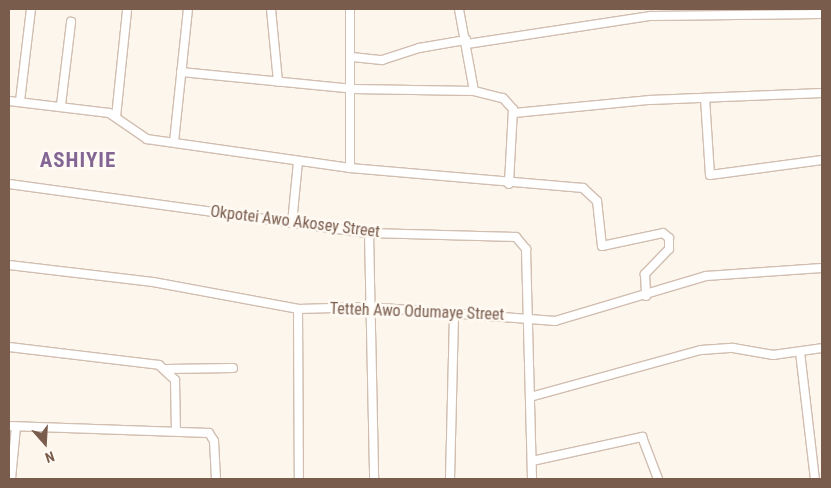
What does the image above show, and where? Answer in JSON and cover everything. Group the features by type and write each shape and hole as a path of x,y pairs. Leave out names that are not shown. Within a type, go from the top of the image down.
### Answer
{"street":[{"path":"20,101 31,9"},
{"path":"174,142 188,9"},
{"path":"272,9 278,82"},
{"path":"350,9 353,89 350,168"},
{"path":"459,9 474,91"},
{"path":"352,57 382,60 419,48 651,16 822,14 822,9"},
{"path":"116,117 127,11"},
{"path":"61,105 71,22"},
{"path":"181,72 353,89 474,91 503,98 514,113 509,184"},
{"path":"514,113 705,98 822,93"},
{"path":"705,98 710,175 822,160"},
{"path":"9,101 61,105 116,117 147,139 298,162 509,184 589,190 597,201 602,246 667,235 669,249 645,274 646,296"},
{"path":"292,223 298,162"},
{"name":"Okpotei Awo Akosey Street","path":"9,184 369,233 516,236 526,249 525,315 532,479"},
{"path":"369,233 374,479"},
{"name":"Tetteh Awo Odumaye Street","path":"9,265 153,282 298,309 370,307 525,315 555,320 646,296 706,276 822,268"},
{"path":"298,309 299,479"},
{"path":"450,479 454,312"},
{"path":"9,347 167,369 233,368"},
{"path":"530,397 702,350 733,348 773,355 822,348"},
{"path":"800,352 815,479"},
{"path":"167,369 177,387 176,430"},
{"path":"11,479 12,426 176,430 209,433 214,441 216,479"},
{"path":"532,462 642,436 658,479"}],"district":[{"name":"ASHIYIE","path":"78,160"}]}
